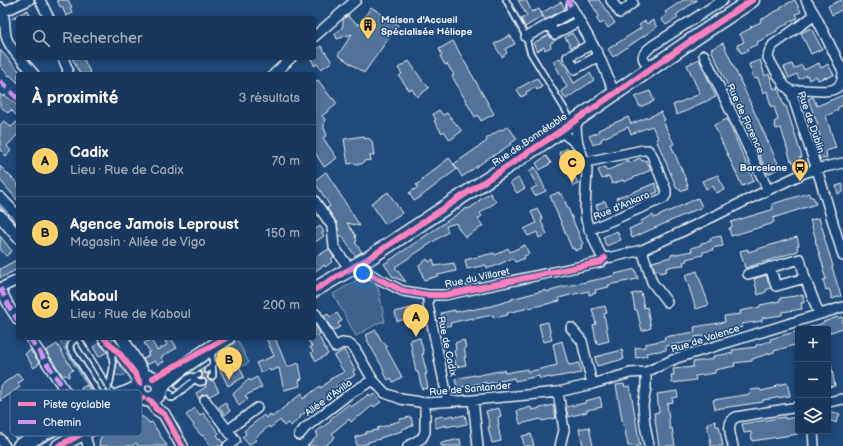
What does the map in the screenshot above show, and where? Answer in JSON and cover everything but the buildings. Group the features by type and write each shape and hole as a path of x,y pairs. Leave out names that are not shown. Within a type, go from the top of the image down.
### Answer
{"main road":[{"name":"Rue de Bonnétable","path":"316,289 353,268 560,131 752,0"},
{"path":"142,391 151,389 216,346"},
{"path":"142,394 183,372 189,363 216,346"},
{"path":"20,446 38,436"},
{"path":"59,446 77,436"}],"street":[{"path":"16,54 10,47 6,37 2,10 29,0"},
{"path":"40,0 48,16"},
{"path":"316,35 356,0"},
{"path":"611,0 620,13 633,4 631,0"},
{"path":"650,69 643,57 644,53 652,46 723,0"},
{"path":"791,92 802,90 830,91 841,83 843,77 842,71 815,15 806,0"},
{"path":"526,37 550,24 572,8 599,56 615,94"},
{"name":"Rue de Dublin","path":"815,15 773,45 769,52 768,58 784,85 791,92 820,179 843,256"},
{"path":"550,24 555,34 579,21"},
{"path":"592,44 568,57 575,69 599,56"},
{"name":"Rue de Florence","path":"704,55 768,190"},
{"path":"22,60 32,72"},
{"path":"64,60 68,72"},
{"path":"276,72 289,60"},
{"path":"574,121 579,146 586,162 587,169 586,220 598,249 601,255 605,258"},
{"path":"560,131 579,146"},
{"name":"Rue d'Ankara","path":"586,162 648,150 652,155 666,190 666,195 664,198 589,230"},
{"name":"Rue du Villaret","path":"353,268 403,291 428,295 445,294 601,262 605,258 612,258 642,250 804,173 843,163"},
{"path":"0,198 16,216"},
{"path":"316,203 332,226 334,247 353,268"},
{"path":"0,216 16,235"},
{"path":"642,250 652,282 667,302"},
{"path":"748,274 800,259 805,278 819,314"},
{"path":"770,268 776,286 805,278"},
{"path":"16,281 0,288 16,317"},
{"name":"Rue de Cadix","path":"428,295 428,305 448,401"},
{"name":"Rue de Valence","path":"646,372 677,358 843,307"},
{"name":"Rue de Santander","path":"316,314 335,347 342,343 349,344 355,349 373,380 385,393 401,399 426,403 558,392 630,373 646,372"},
{"path":"571,328 582,341 592,384"},
{"path":"31,340 65,390"},
{"path":"123,340 144,374 151,389 153,403 156,409 164,414 182,446"},
{"path":"107,342 120,354 134,372 151,389"},
{"path":"646,372 646,388 643,405 649,446"},
{"name":"Allée d'Avilla","path":"299,435 305,428 349,394 373,380"},
{"path":"558,392 564,430 560,446"},
{"path":"831,401 843,399"},
{"path":"205,400 235,440 228,446"},
{"path":"474,400 478,446"},
{"path":"408,446 422,438 426,432 426,403"},
{"path":"733,446 729,425 736,417 795,407"},
{"path":"228,430 257,408"},
{"path":"813,434 814,446"},
{"path":"85,436 88,446"},
{"path":"0,439 5,446"}],"lane":[{"path":"506,0 526,37 530,52 574,121"},
{"path":"75,340 70,348 104,390"},
{"path":"79,340 111,390"},
{"path":"107,342 113,366 110,383 107,385"},
{"path":"209,374 212,371 216,346"},
{"path":"178,386 189,377 193,377 201,378 201,382 198,382 193,377 183,372"},
{"path":"151,389 169,395 170,398 173,398 193,381 193,377"}],"shaded area":[{"path":"362,277 373,281 378,288 385,322 380,322 356,336 333,294"},
{"path":"67,340 65,349 91,389 90,390 60,342"},
{"path":"238,341 249,363 240,367 236,358 233,360 228,351 232,349 230,345"},
{"path":"113,351 129,371 122,376 114,375"}],"tram line":[{"path":"0,204 16,222"},
{"path":"110,390 116,369 116,356 112,340"},
{"path":"35,446 53,436"}],"marked path":[{"path":"567,0 571,6"},
{"path":"0,81 16,97"},
{"path":"0,288 16,317"},
{"path":"31,340 65,390"}],"cycle path":[{"path":"316,289 369,258 553,136 752,0"},
{"path":"355,266 403,291 428,295 445,295 601,262 605,258"},
{"path":"106,340 120,354 134,372 140,383"},
{"path":"153,378 222,340"},
{"path":"149,400 153,403 156,409 164,414 182,446"},
{"path":"59,446 77,436"}],"place":[{"name":"Maison d'Accueil Spécialisée Héliope","path":"368,40"},
{"name":"Barcelone","path":"800,182"},
{"name":"Kaboul","path":"572,183"},
{"name":"Cadix","path":"416,337"},
{"name":"Agence Jamois Leproust","path":"229,380"}]}
